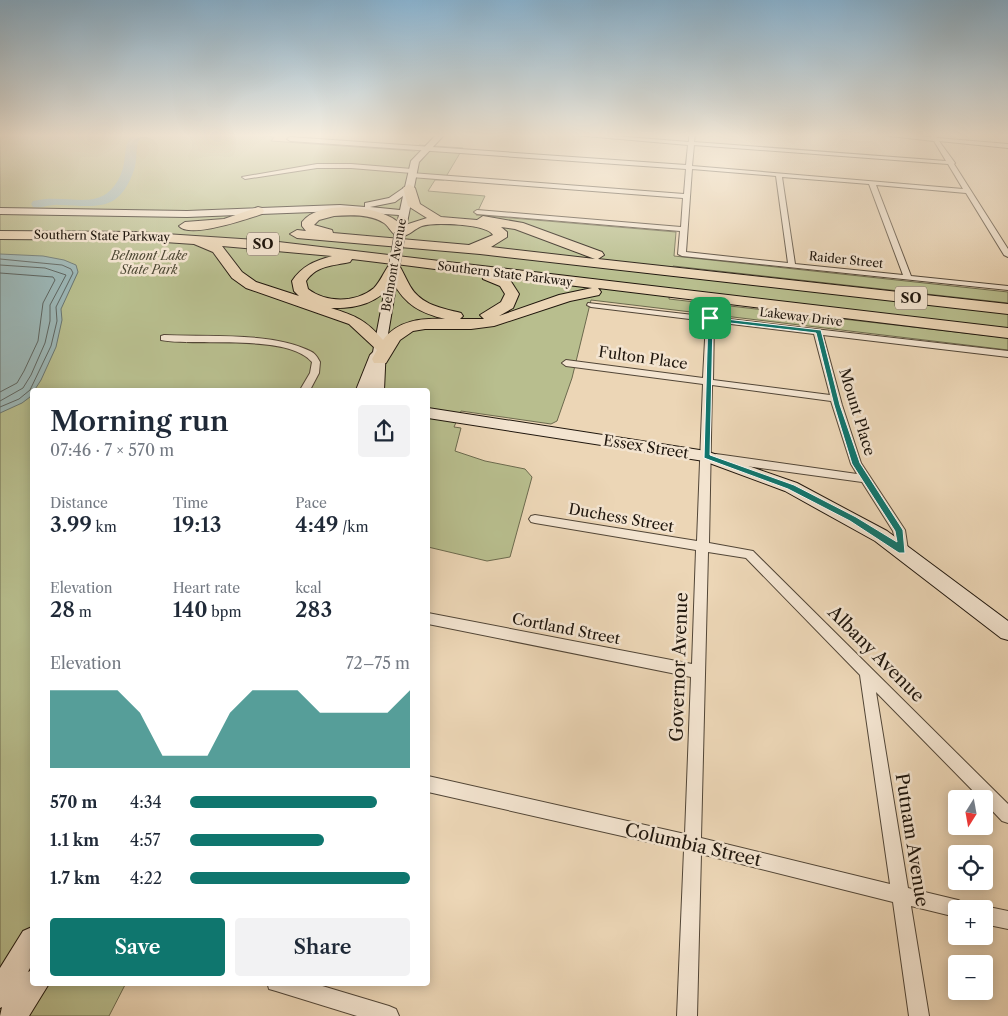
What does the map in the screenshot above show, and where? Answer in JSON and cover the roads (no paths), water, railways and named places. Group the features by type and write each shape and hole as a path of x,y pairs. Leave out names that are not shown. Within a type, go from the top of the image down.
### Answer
{"highway":[{"path":"409,188 414,206 435,217"},
{"path":"135,232 217,224 258,212"},
{"path":"381,241 317,231 309,228 308,223 313,217 327,213 363,213 387,219 400,233 417,224 435,221 487,226 497,229 500,234 498,240 488,244 441,247"},
{"path":"404,213 513,225 605,258 693,274"},
{"name":"Southern State Parkway","path":"0,228 135,232 268,232 381,241 1008,309"},
{"path":"135,232 202,243 215,247 247,283 355,321 365,328 380,353 396,334 417,325 491,322 555,300 588,293 692,296"},
{"name":"Southern State Parkway","path":"0,236 135,232 254,243 392,264 456,268 1008,332"},
{"path":"344,259 392,264 380,290 354,301 320,301 306,296 300,288 299,281 306,272 326,262 344,259"},
{"path":"392,264 403,290 410,298 422,306 441,313 461,317 480,317 497,312 510,302 511,291 502,281 456,268"}],"main road":[{"name":"Belmont Avenue","path":"392,264 400,233"}],"street":[{"name":"Belmont Avenue","path":"400,233 410,181"},
{"path":"513,181 687,196"},
{"path":"477,212 684,229 688,181"},
{"path":"780,181 792,266"},
{"path":"864,181 969,191"},
{"path":"963,181 1008,255"},
{"path":"872,182 908,278"},
{"path":"0,211 188,214 330,208 380,203 394,198 409,188"},
{"path":"330,208 404,213"},
{"name":"Raider Street","path":"684,229 682,254 1008,288"},
{"name":"Belmont Avenue","path":"377,388 392,264"},
{"name":"Lakeway Drive","path":"591,305 1008,354"},
{"name":"Governor Avenue","path":"687,1016 710,318"},
{"name":"Mount Place","path":"818,332 856,464 899,530 902,550"},
{"path":"164,338 256,342 303,349 312,354 316,361 315,371 306,388"},
{"name":"Belmont Avenue","path":"364,388 380,353"},
{"name":"Fulton Place","path":"566,363 836,399"},
{"name":"Essex Street","path":"430,413 865,479"},
{"path":"430,420 450,417"},
{"path":"706,456 791,487 853,519 902,550 1008,632"},
{"name":"Duchess Street","path":"535,519 702,547"},
{"name":"Albany Avenue","path":"702,547 749,554 1008,815"},
{"name":"Cortland Street","path":"430,619 698,672"},
{"name":"Putnam Avenue","path":"866,671 919,1016"},
{"name":"Columbia Street","path":"430,784 692,844 948,907"},
{"path":"993,917 1008,920"},
{"path":"0,994 30,943"},
{"path":"12,1016 34,986"},
{"path":"289,986 389,1016"}],"water":[{"path":"0,254 43,256 64,260 76,265 78,272 61,309 62,320 56,347 41,380 36,388 30,388 30,397 22,403 0,413"}],"waterway":[{"path":"37,204 56,201 103,202 117,192 123,181"}],"park label":[{"name":"Belmont Lake State Park","path":"149,263"}]}
